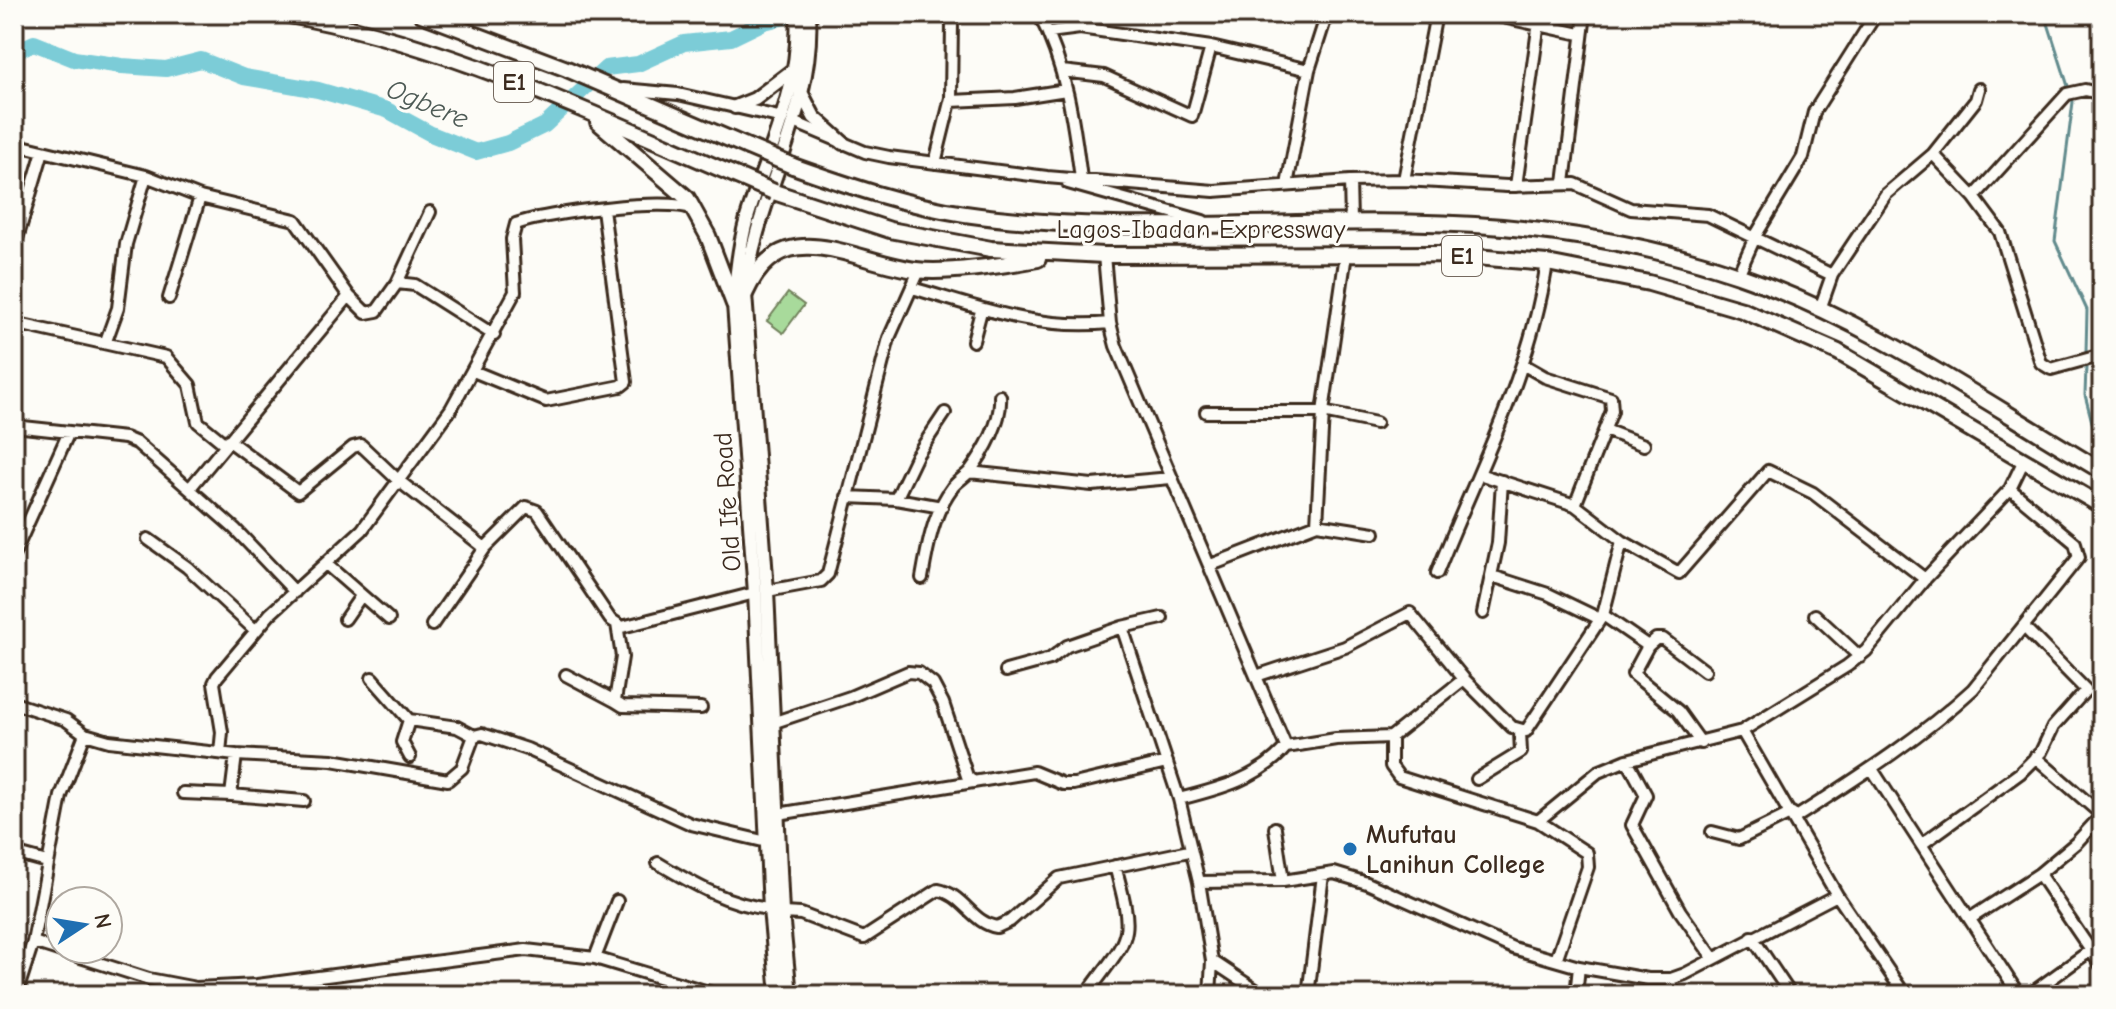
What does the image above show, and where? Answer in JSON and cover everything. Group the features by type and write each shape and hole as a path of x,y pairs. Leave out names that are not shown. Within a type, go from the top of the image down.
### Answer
{"highway":[{"name":"Lagos-Ibadan Expressway","path":"283,14 415,45 582,110 774,192 835,215 930,240 1064,254 1440,254 1547,263 1649,283 1742,310 1849,358 2102,506"},
{"name":"Lagos-Ibadan Expressway","path":"421,14 613,89 793,166 894,199 964,214 1071,222 1432,221 1557,233 1623,244 1738,275 1820,309 1905,353 2100,470"},
{"path":"582,110 679,189 695,210 740,299"},
{"path":"740,299 758,269 795,246 813,244 919,271 1064,254"}],"main road":[{"name":"Old Ife Road","path":"790,995 767,842 761,592 737,264 747,219 802,94 808,68 804,29 797,14"},
{"name":"Old Ife Road","path":"788,120 809,14"},
{"path":"735,107 755,99 797,67"},
{"path":"802,94 814,117 843,143"},
{"name":"Old Ife Road","path":"762,621 778,814 778,995"}],"street":[{"path":"935,163 951,101 952,23 957,14"},
{"path":"1039,14 1049,32 1074,117 1081,179"},
{"path":"1287,185 1309,70 1327,14"},
{"path":"1404,180 1436,14"},
{"path":"1489,14 1539,22 1580,34"},
{"path":"1564,183 1580,34 1585,14"},
{"path":"1738,275 1756,235 1803,157 1814,112 1876,14"},
{"path":"1516,186 1539,22"},
{"path":"1049,32 1080,28 1211,47 1309,70"},
{"path":"1062,71 1104,76 1192,116 1211,47"},
{"path":"613,89 678,94 788,120 865,152 1047,177 1214,191 1350,181 1404,180 1516,186 1575,184 1631,209 1708,215 1756,235 1832,275"},
{"path":"1820,309 1832,275 1886,194 1933,154 1976,100 1979,89"},
{"path":"951,101 1015,98 1066,90"},
{"path":"1974,197 2072,92 2102,94"},
{"path":"14,144 146,176 200,197 295,220 349,296 372,314 397,283 430,212"},
{"path":"14,249 43,151"},
{"path":"1933,154 1974,197 2000,232 2041,363 2051,369 2102,355"},
{"path":"106,341 118,308 126,244 146,176"},
{"path":"1047,177 1210,224"},
{"path":"1350,181 1351,221"},
{"path":"169,298 200,197"},
{"path":"220,753 222,732 214,683 255,630 362,530 473,371 494,335 517,283 512,239 516,224 603,209 678,205 695,210"},
{"path":"473,371 546,401 621,386 626,382 603,209"},
{"path":"1317,524 1323,412 1346,254"},
{"path":"1104,255 1110,323 1116,346 1286,747"},
{"path":"1437,573 1460,517 1482,475 1524,365 1538,318 1547,263"},
{"path":"617,624 632,626 761,592 821,581 828,574 889,338 919,271"},
{"path":"397,283 415,285 494,335"},
{"path":"912,288 981,311 1064,327 1110,323"},
{"path":"190,488 349,296"},
{"path":"973,341 981,311"},
{"path":"14,323 106,341 166,357 190,385 198,422 298,492 357,445 485,548"},
{"path":"1524,365 1530,371 1611,398 1612,411 1575,505"},
{"path":"922,578 931,536 942,507 952,488 969,472 1002,413 1000,396"},
{"path":"1206,412 1323,412 1376,423"},
{"path":"896,499 917,455 945,413"},
{"path":"14,426 125,438 137,443 190,488 295,592"},
{"path":"1605,430 1644,445"},
{"path":"14,554 19,532 69,432"},
{"path":"1538,821 1598,772 1627,760 1742,731 1860,657 1925,579 2010,489 2024,460"},
{"path":"1482,475 1575,505 1622,541 1679,573 1768,471 1813,493 1925,579"},
{"path":"969,472 1092,485 1171,478"},
{"path":"1483,613 1492,576 1502,481"},
{"path":"1712,832 1739,839 1794,816 1872,769 1963,697 2024,627 2079,557 2078,548 2067,535 2010,489"},
{"path":"847,497 896,499 942,507"},
{"path":"432,625 485,548 517,512 533,507 617,624 622,657 615,701"},
{"path":"1211,565 1317,524 1374,533"},
{"path":"148,539 187,567 255,630"},
{"path":"1520,732 1532,727 1601,617 1622,541"},
{"path":"326,564 389,619"},
{"path":"1492,576 1548,594 1601,617 1648,646"},
{"path":"345,619 361,596"},
{"path":"1256,676 1345,647 1410,613 1464,679 1520,732 1521,752 1477,779"},
{"path":"1815,615 1860,657"},
{"path":"1006,671 1050,659 1067,646 1122,627 1162,618"},
{"path":"1122,627 1179,799 1189,851 1199,882 1212,961 1210,995"},
{"path":"1922,844 1997,792 2035,757 2053,727 2086,690 2024,627"},
{"path":"1701,743 1678,711 1633,674 1648,646 1656,639 1663,639 1705,671"},
{"path":"772,723 850,697 908,672 919,673 933,684 943,703 960,758 973,782"},
{"path":"566,675 623,706 701,708"},
{"path":"372,678 409,720 457,727 474,736 493,737 527,749 691,824 767,842"},
{"path":"1179,799 1227,787 1276,759 1286,747 1336,739 1391,737 1464,679"},
{"path":"14,703 66,720 85,734 136,745 332,760 448,780 462,768 474,736"},
{"path":"409,720 402,742 410,757"},
{"path":"1742,731 1837,895 1905,995"},
{"path":"16,995 33,942 61,796 85,734"},
{"path":"1391,737 1391,766 1399,777 1538,821 1583,849 1589,860 1556,960"},
{"path":"231,795 236,755"},
{"path":"1971,918 2039,874 2076,843 2102,815 2035,757"},
{"path":"1627,760 1646,795 1632,825 1680,911 1714,959"},
{"path":"778,814 1034,772 1063,784 1074,784 1167,762"},
{"path":"1872,769 2019,995"},
{"path":"183,793 304,801"},
{"path":"1275,828 1283,881"},
{"path":"658,863 691,883 737,904 801,914 864,938 938,890 956,897 982,922 997,927 1010,921 1059,878 1189,851"},
{"path":"14,853 47,862"},
{"path":"1086,995 1119,952 1128,929 1115,866"},
{"path":"2039,874 2102,967"},
{"path":"1308,995 1323,875"},
{"path":"1199,882 1350,876 1513,948 1579,967 1648,979 1671,979 1837,895"},
{"path":"595,958 617,901"},
{"path":"1752,937 1790,995"},
{"path":"33,942 149,979 196,988 257,985 526,950 595,958 713,994"},
{"path":"2029,995 2091,950"},
{"path":"14,952 29,956"},
{"path":"1212,961 1263,995"},
{"path":"1576,995 1579,967"},
{"path":"1671,979 1674,995"},
{"path":"667,995 679,984"}],"green space":[{"path":"788,293 804,305 783,333 767,321"}],"waterway":[{"name":"Ogbere","path":"14,52 34,43 74,59 166,69 201,60 244,77 318,90 387,110 431,134 476,152 508,143 545,125 606,68 638,64 684,43 731,38 764,22 797,14"},
{"path":"2045,14 2073,102 2055,241 2087,310 2086,352"},
{"path":"2086,367 2085,395 2102,460"}],"place":[{"name":"Mufutau Lanihun College","path":"1350,849"}]}
